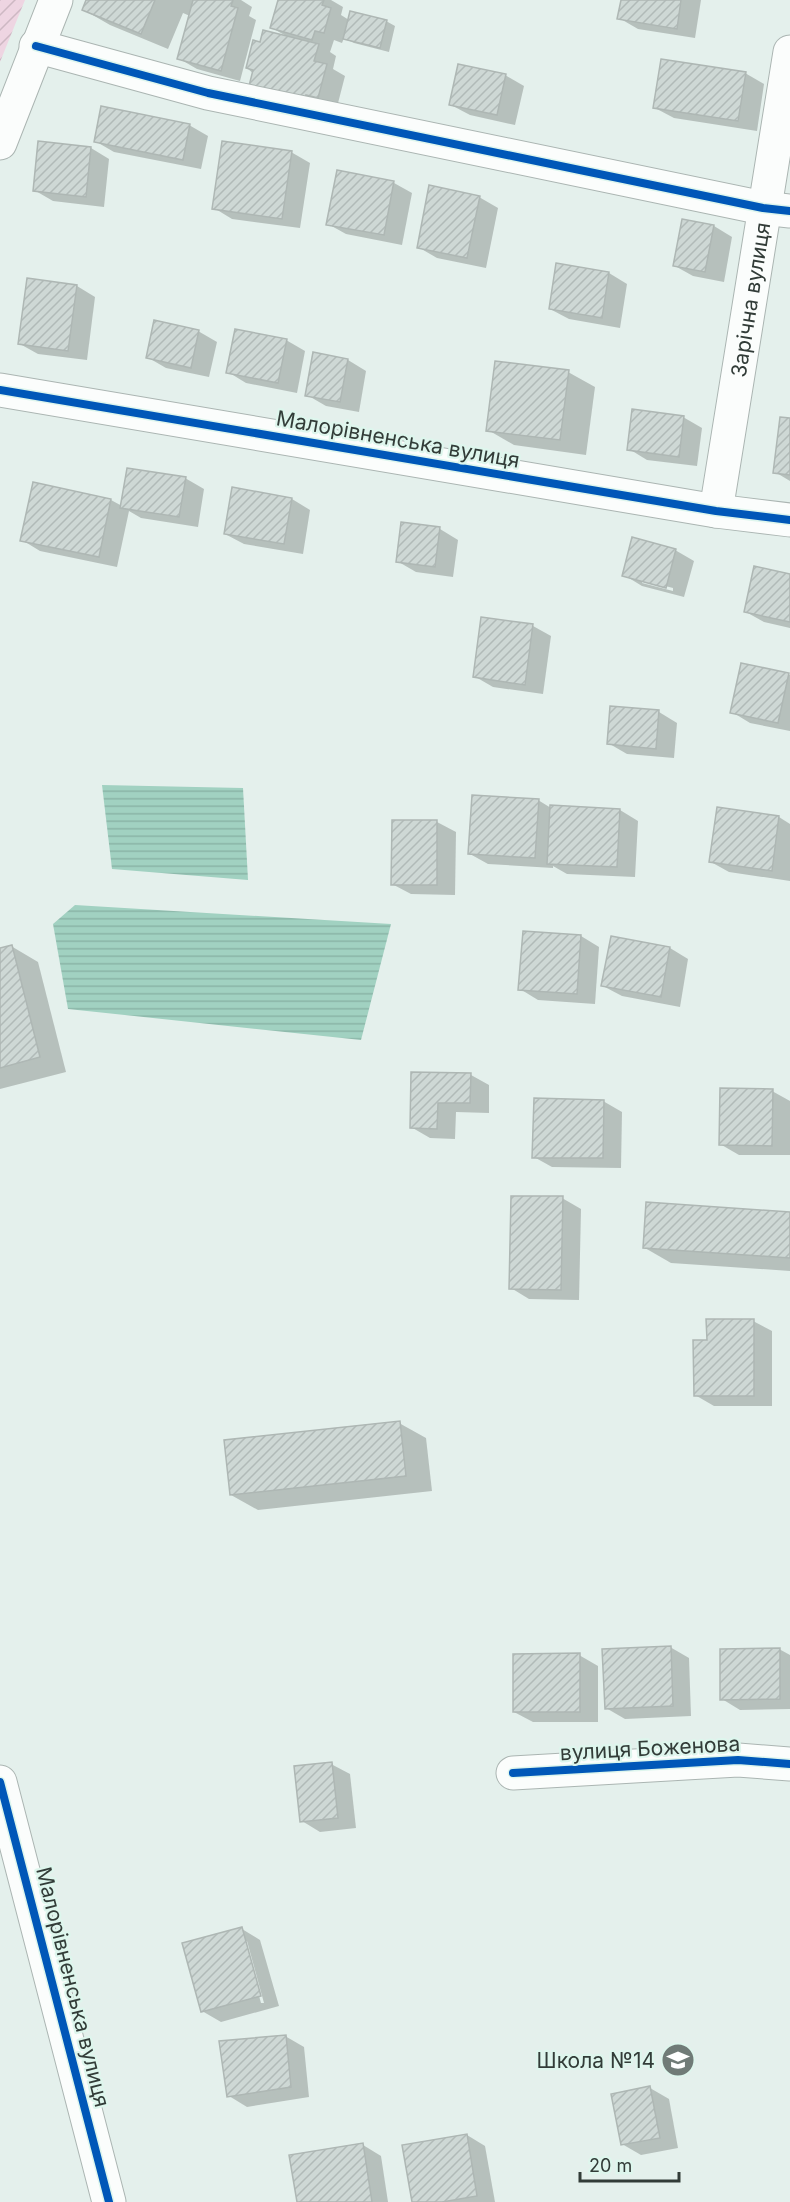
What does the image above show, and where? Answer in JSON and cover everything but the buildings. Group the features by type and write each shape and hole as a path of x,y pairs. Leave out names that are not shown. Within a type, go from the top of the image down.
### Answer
{"street":[{"path":"0,143 36,46 56,0"},
{"path":"36,46 208,93 777,209"},
{"name":"Зарічна вулиця","path":"716,511 777,209 790,52"},
{"name":"Малорівненська вулиця","path":"0,390 716,511 790,520"},
{"name":"вулиця Боженова","path":"513,1773 738,1760 790,1764"},
{"name":"Малорівненська вулиця","path":"0,1782 109,2202"}],"shaded area":[{"path":"0,0 25,0 0,62"},
{"path":"102,785 243,788 248,880 112,869"},
{"path":"75,905 391,924 361,1040 68,1009 53,924"}],"cycle path":[{"path":"36,46 208,93 763,208 790,211"},
{"path":"0,390 716,511 790,520"},
{"path":"513,1773 738,1760 790,1764"},
{"path":"0,1782 109,2202"}],"place":[{"name":"Школа №14","path":"678,2060"}]}
